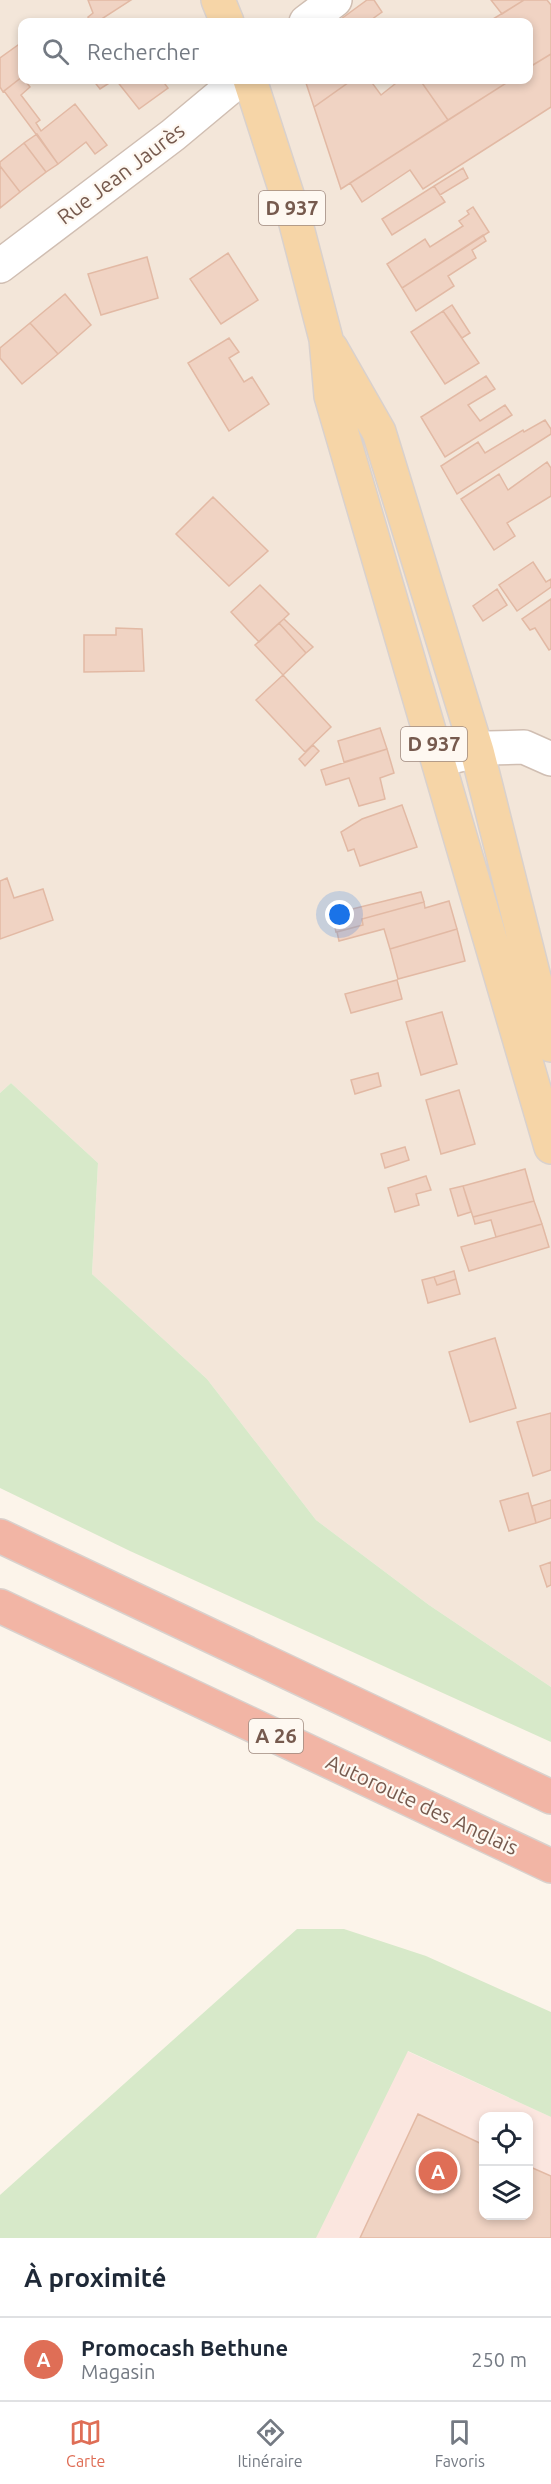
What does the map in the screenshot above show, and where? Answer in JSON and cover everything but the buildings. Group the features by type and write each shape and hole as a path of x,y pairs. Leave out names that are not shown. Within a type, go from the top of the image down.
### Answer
{"highway":[{"path":"0,1536 551,1797"},
{"name":"Autoroute des Anglais","path":"0,1606 551,1866"}],"main road":[{"path":"218,0 225,18"},
{"name":"D 937","path":"251,84 294,216 326,339 331,396 551,1147"},
{"name":"D 937","path":"326,339 379,432 477,751 551,1045"}],"street":[{"path":"311,18 335,0"},
{"name":"Rue Jean Jaurès","path":"0,266 173,135 234,84"},
{"path":"439,760 488,748 524,747 551,759"}],"shaded area":[{"path":"0,0 551,0 551,1687 429,1605 316,1520 207,1379 92,1274 98,1163 11,1083 0,1093"},
{"path":"407,2051 551,2117 551,2238 312,2238"}],"green space":[{"path":"11,1083 98,1163 92,1274 207,1379 316,1520 429,1605 551,1687 551,1742 130,1551 0,1488 0,1093"},
{"path":"297,1929 344,1929 426,1956 551,2012 551,2117 408,2051 316,2238 0,2238 0,2195"}],"place":[{"name":"Promocash Bethune","path":"438,2171"}]}
